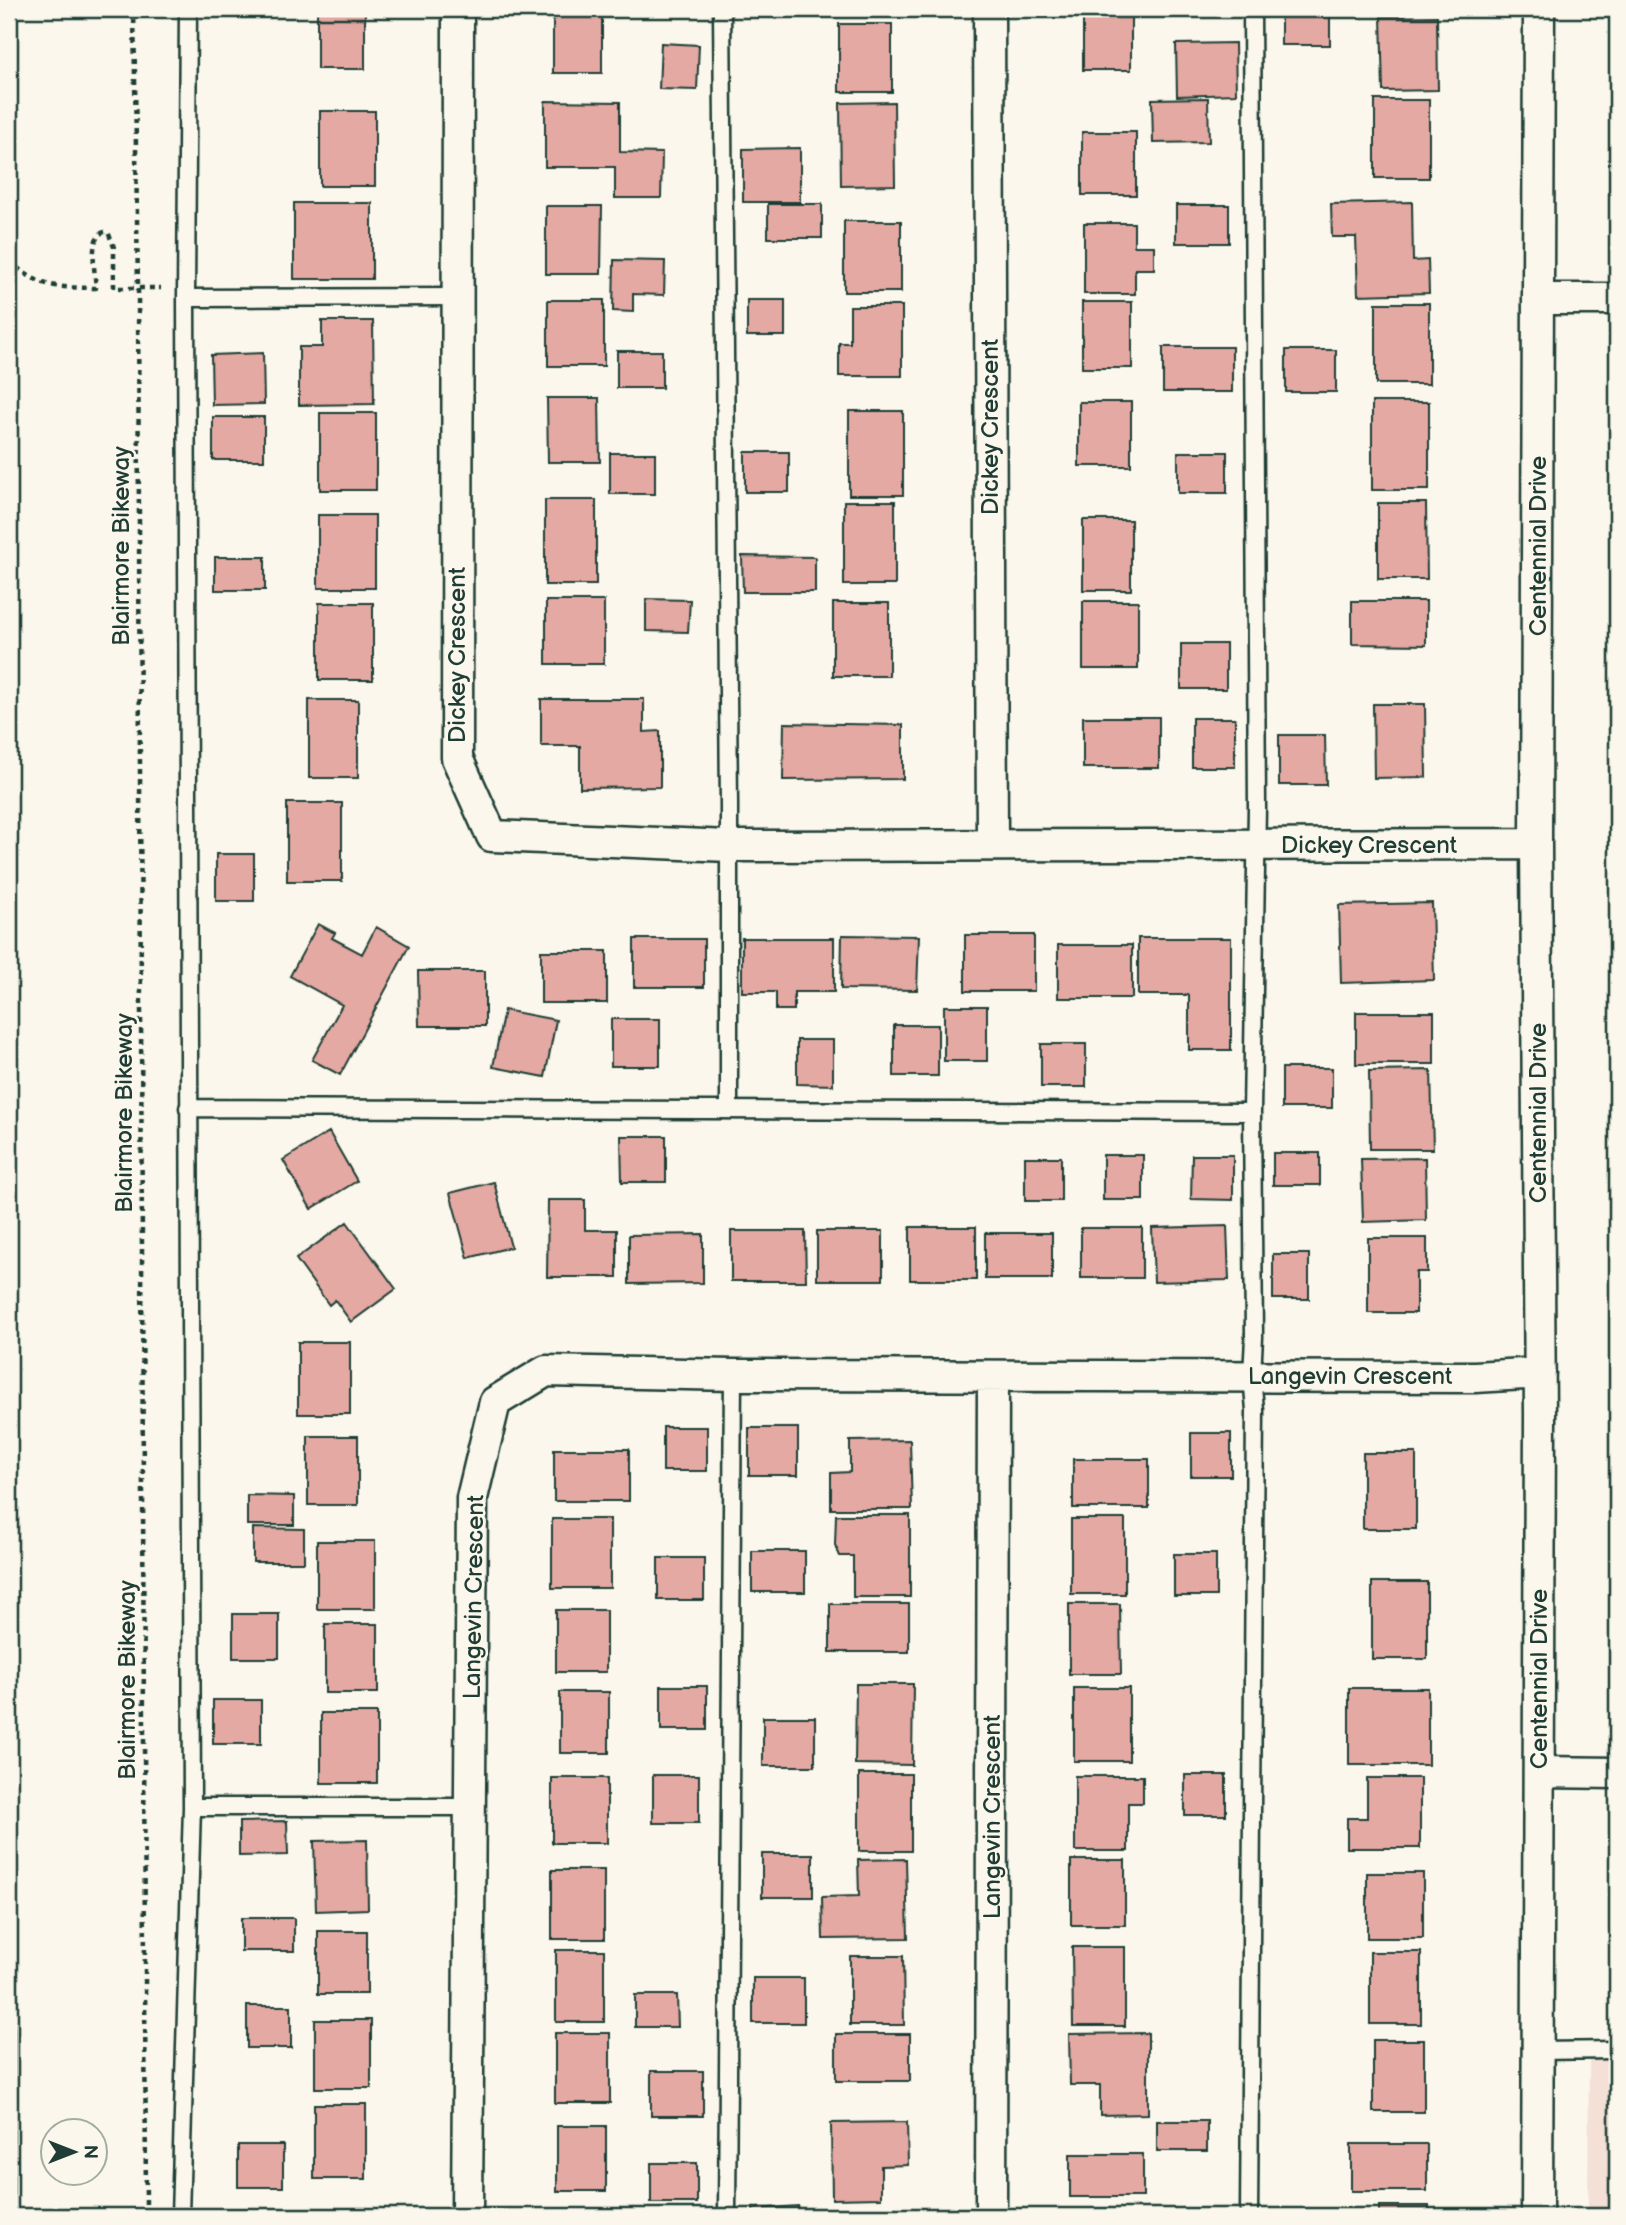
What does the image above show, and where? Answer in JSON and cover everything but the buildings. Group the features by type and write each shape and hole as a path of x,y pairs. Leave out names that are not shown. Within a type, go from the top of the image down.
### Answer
{"street":[{"name":"Dickey Crescent","path":"458,9 457,758 492,836 729,846 1536,844"},
{"name":"Dickey Crescent","path":"989,9 992,844"},
{"name":"Centennial Drive","path":"1536,2216 1540,1373 1536,844 1539,9"},
{"path":"1539,299 1617,299"},
{"name":"Langevin Crescent","path":"467,2216 472,1807 472,1498 495,1402 546,1371 733,1375 1475,1377 1540,1373"},
{"name":"Langevin Crescent","path":"991,2216 993,1376"},
{"path":"1539,1772 1617,1773"}],"lane":[{"path":"180,2216 192,1807 186,298 188,9"},
{"path":"722,9 729,1110"},
{"path":"1249,2216 1255,1424 1252,1376 1252,1112 1256,844 1252,9"},
{"path":"186,298 458,297"},
{"path":"188,1108 1252,1112"},
{"path":"727,2216 733,1375"},
{"path":"192,1807 472,1807"},
{"path":"1537,2051 1617,2050"}],"path":[{"name":"Blairmore Bikeway","path":"134,9 138,288 146,2216"},
{"path":"9,261 31,279 48,285 96,288 94,242 97,234 108,232 114,247 114,288 138,288"}],"shaded area":[{"path":"1589,2059 1617,2059 1617,2216 1588,2216"}],"green space":[{"path":"9,1939 15,2031 14,2216 9,2216"}]}
